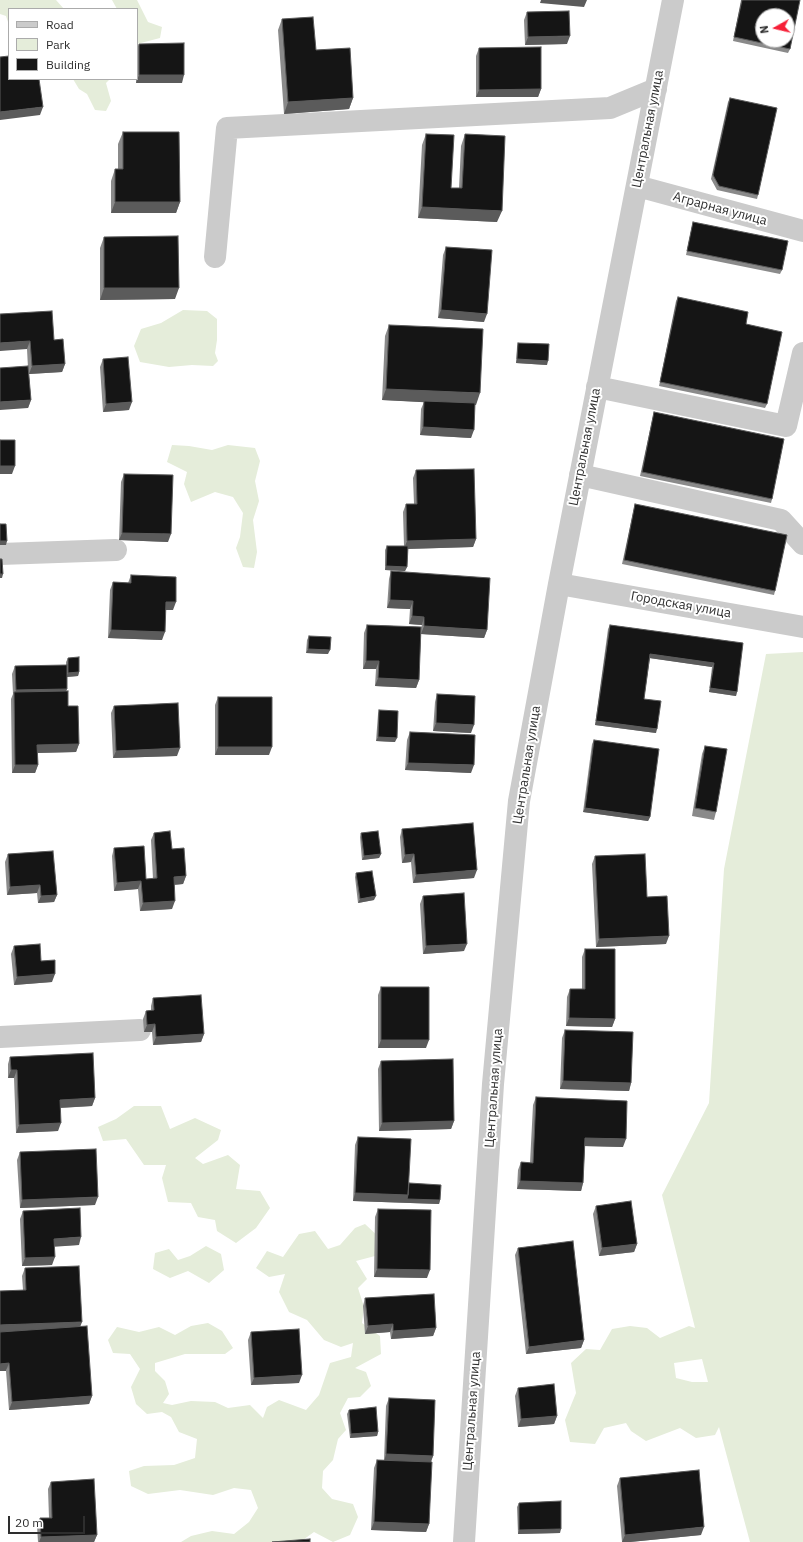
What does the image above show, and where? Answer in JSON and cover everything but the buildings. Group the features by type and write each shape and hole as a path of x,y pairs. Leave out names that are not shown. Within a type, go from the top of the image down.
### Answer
{"street":[{"name":"Центральная улица","path":"464,1542 493,1084 519,801 559,584 673,0"},
{"path":"215,257 228,128 610,108 656,89"},
{"name":"Аграрная улица","path":"637,186 803,232"},
{"path":"597,387 786,426 803,353"},
{"path":"580,475 781,520 803,544"},
{"path":"0,554 116,550"},
{"name":"Городская улица","path":"559,584 803,626"},
{"path":"0,1037 140,1030"}],"green space":[{"path":"0,0 56,0 63,8 8,8 8,22 6,16 0,14"},
{"path":"112,0 137,0 148,22 162,27 160,38 138,44 138,8 116,8"},
{"path":"74,80 109,80 106,83 111,101 106,111 95,110 87,94 79,89"},
{"path":"183,310 207,311 217,319 217,340 215,353 218,361 213,366 192,365 169,367 140,362 134,346 141,329 161,323"},
{"path":"172,445 212,450 228,445 255,448 260,461 255,481 259,501 253,520 257,552 254,568 243,567 236,548 240,537 243,513 233,497 215,492 191,502 184,484 187,472 167,462"},
{"path":"803,652 803,1542 750,1542 719,1427 715,1435 696,1438 680,1428 646,1441 631,1431 626,1423 604,1428 595,1444 570,1442 565,1420 576,1393 571,1363 586,1349 600,1350 612,1329 630,1326 647,1328 660,1338 689,1326 695,1328 662,1195 709,1103 724,869 766,654","holes":["702,1359 708,1382 692,1382 676,1378 674,1363"]},
{"path":"134,1106 161,1106 170,1129 195,1118 221,1130 218,1140 195,1158 203,1164 228,1155 240,1165 236,1189 260,1191 270,1208 256,1228 236,1243 217,1231 215,1220 198,1217 191,1203 168,1202 162,1178 166,1165 144,1165 126,1139 103,1141 98,1127 116,1119"},
{"path":"365,1224 381,1239 375,1256 356,1261 367,1279 358,1288 364,1307 362,1323 380,1336 381,1354 355,1368 366,1372 371,1386 360,1397 348,1398 340,1413 346,1430 338,1439 333,1460 323,1471 322,1488 332,1499 353,1504 358,1517 350,1535 333,1542 314,1532 300,1542 181,1542 191,1536 212,1531 234,1534 249,1522 258,1508 251,1490 234,1488 213,1495 180,1490 148,1494 131,1486 129,1471 144,1466 174,1465 195,1458 197,1439 179,1432 171,1417 162,1412 147,1414 136,1404 131,1387 140,1369 130,1354 113,1353 108,1340 117,1327 139,1332 159,1327 175,1335 191,1326 208,1323 222,1331 233,1348 225,1354 185,1354 155,1363 155,1371 165,1381 169,1394 163,1403 172,1405 191,1401 215,1402 228,1408 250,1405 263,1418 267,1407 279,1400 306,1410 319,1395 330,1363 351,1357 353,1343 341,1347 324,1340 307,1320 289,1312 279,1292 285,1274 269,1277 256,1268 267,1251 283,1257 299,1234 315,1231 328,1249 340,1245 355,1228"},
{"path":"206,1246 221,1254 224,1270 209,1283 188,1271 170,1278 153,1269 155,1253 169,1249 178,1260 190,1256"}]}
